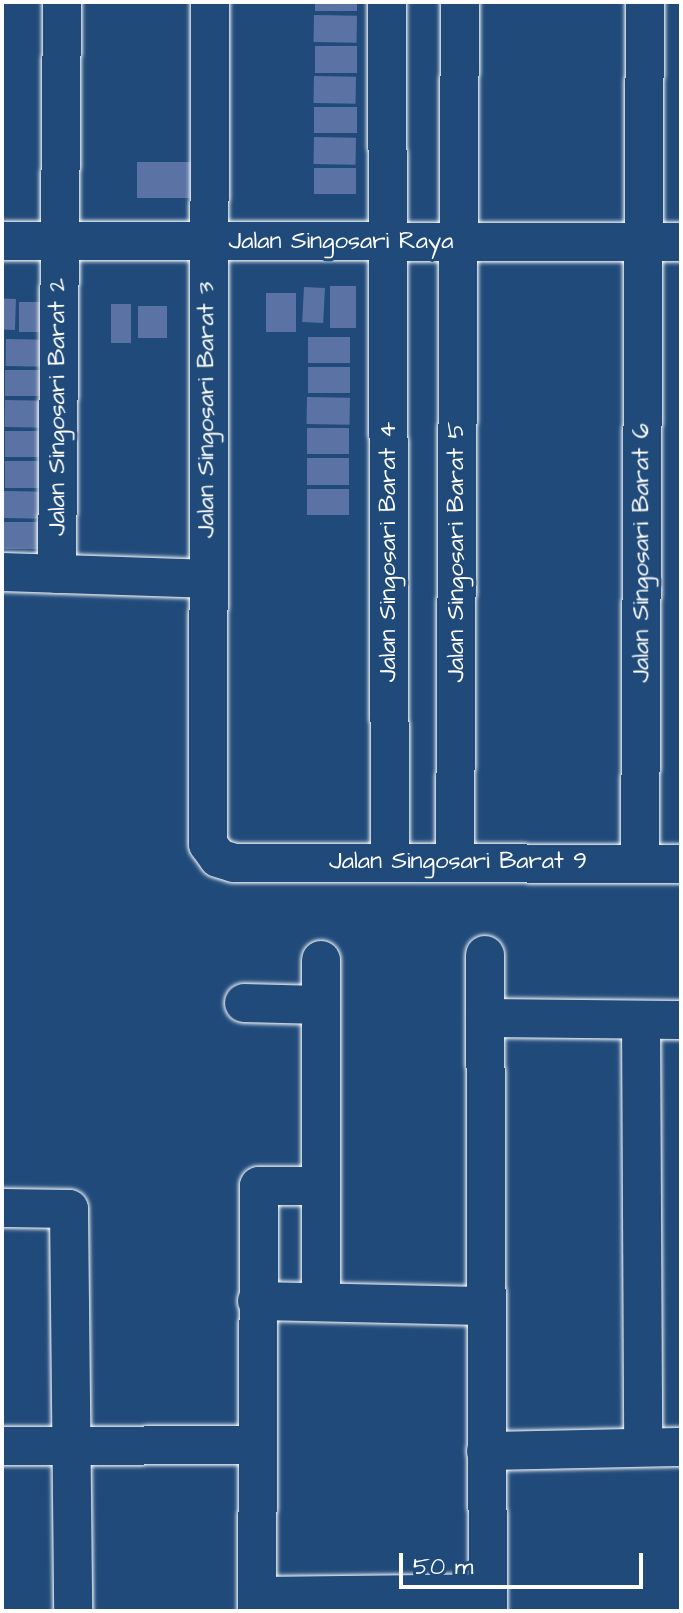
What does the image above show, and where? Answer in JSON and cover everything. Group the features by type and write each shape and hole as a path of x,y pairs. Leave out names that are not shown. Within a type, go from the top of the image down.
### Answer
{"street":[{"name":"Jalan Singosari Barat 2","path":"57,574 62,2"},
{"name":"Jalan Singosari Barat 3","path":"210,2 206,241 208,844 218,858 234,863"},
{"name":"Jalan Singosari Barat 4","path":"387,2 390,861"},
{"name":"Jalan Singosari Barat 5","path":"455,861 460,2"},
{"name":"Jalan Singosari Barat 6","path":"640,863 663,242 645,2"},
{"name":"Jalan Singosari Raya","path":"2,241 387,244 663,242"},
{"path":"2,572 208,579"},
{"name":"Jalan Singosari Barat 9","path":"234,863 455,861 681,864"},
{"path":"321,1186 259,1186 257,1603 488,1602 484,1306 485,955"},
{"path":"321,960 321,1302"},
{"path":"244,1003 321,1005"},
{"path":"485,1018 681,1020"},
{"path":"641,1020 643,1447"},
{"path":"2,1208 69,1209 75,1447 73,1611"},
{"path":"257,1301 484,1306"},
{"path":"2,1446 258,1445"},
{"path":"486,1451 681,1447"}],"building":[{"path":"315,2 357,2 357,11 315,11"},
{"path":"314,15 357,16 357,43 314,42"},
{"path":"315,46 357,46 357,73 315,73"},
{"path":"314,76 356,77 356,104 314,103"},
{"path":"314,107 357,107 357,133 314,133"},
{"path":"314,137 356,138 356,165 314,164"},
{"path":"137,162 193,162 193,198 137,198"},
{"path":"314,168 356,168 356,194 314,194"},
{"path":"330,286 356,286 356,328 330,328"},
{"path":"304,287 325,288 323,323 302,322"},
{"path":"266,293 296,293 296,332 266,332"},
{"path":"2,299 16,299 15,330 2,330"},
{"path":"19,302 45,302 45,332 19,332"},
{"path":"111,304 131,304 131,343 111,343"},
{"path":"138,306 167,306 167,338 138,338"},
{"path":"308,337 350,337 350,363 308,363"},
{"path":"6,339 48,340 48,367 6,366"},
{"path":"308,367 350,367 350,393 308,393"},
{"path":"5,370 47,370 47,396 5,396"},
{"path":"307,397 350,398 350,425 307,424"},
{"path":"5,400 47,401 47,428 5,427"},
{"path":"307,428 349,428 349,454 307,454"},
{"path":"5,431 47,431 47,457 5,457"},
{"path":"307,458 349,458 349,485 307,485"},
{"path":"5,461 47,461 47,488 5,488"},
{"path":"307,489 349,489 349,515 307,515"},
{"path":"4,491 47,492 47,519 4,518"},
{"path":"4,522 47,522 47,549 4,549"}]}
